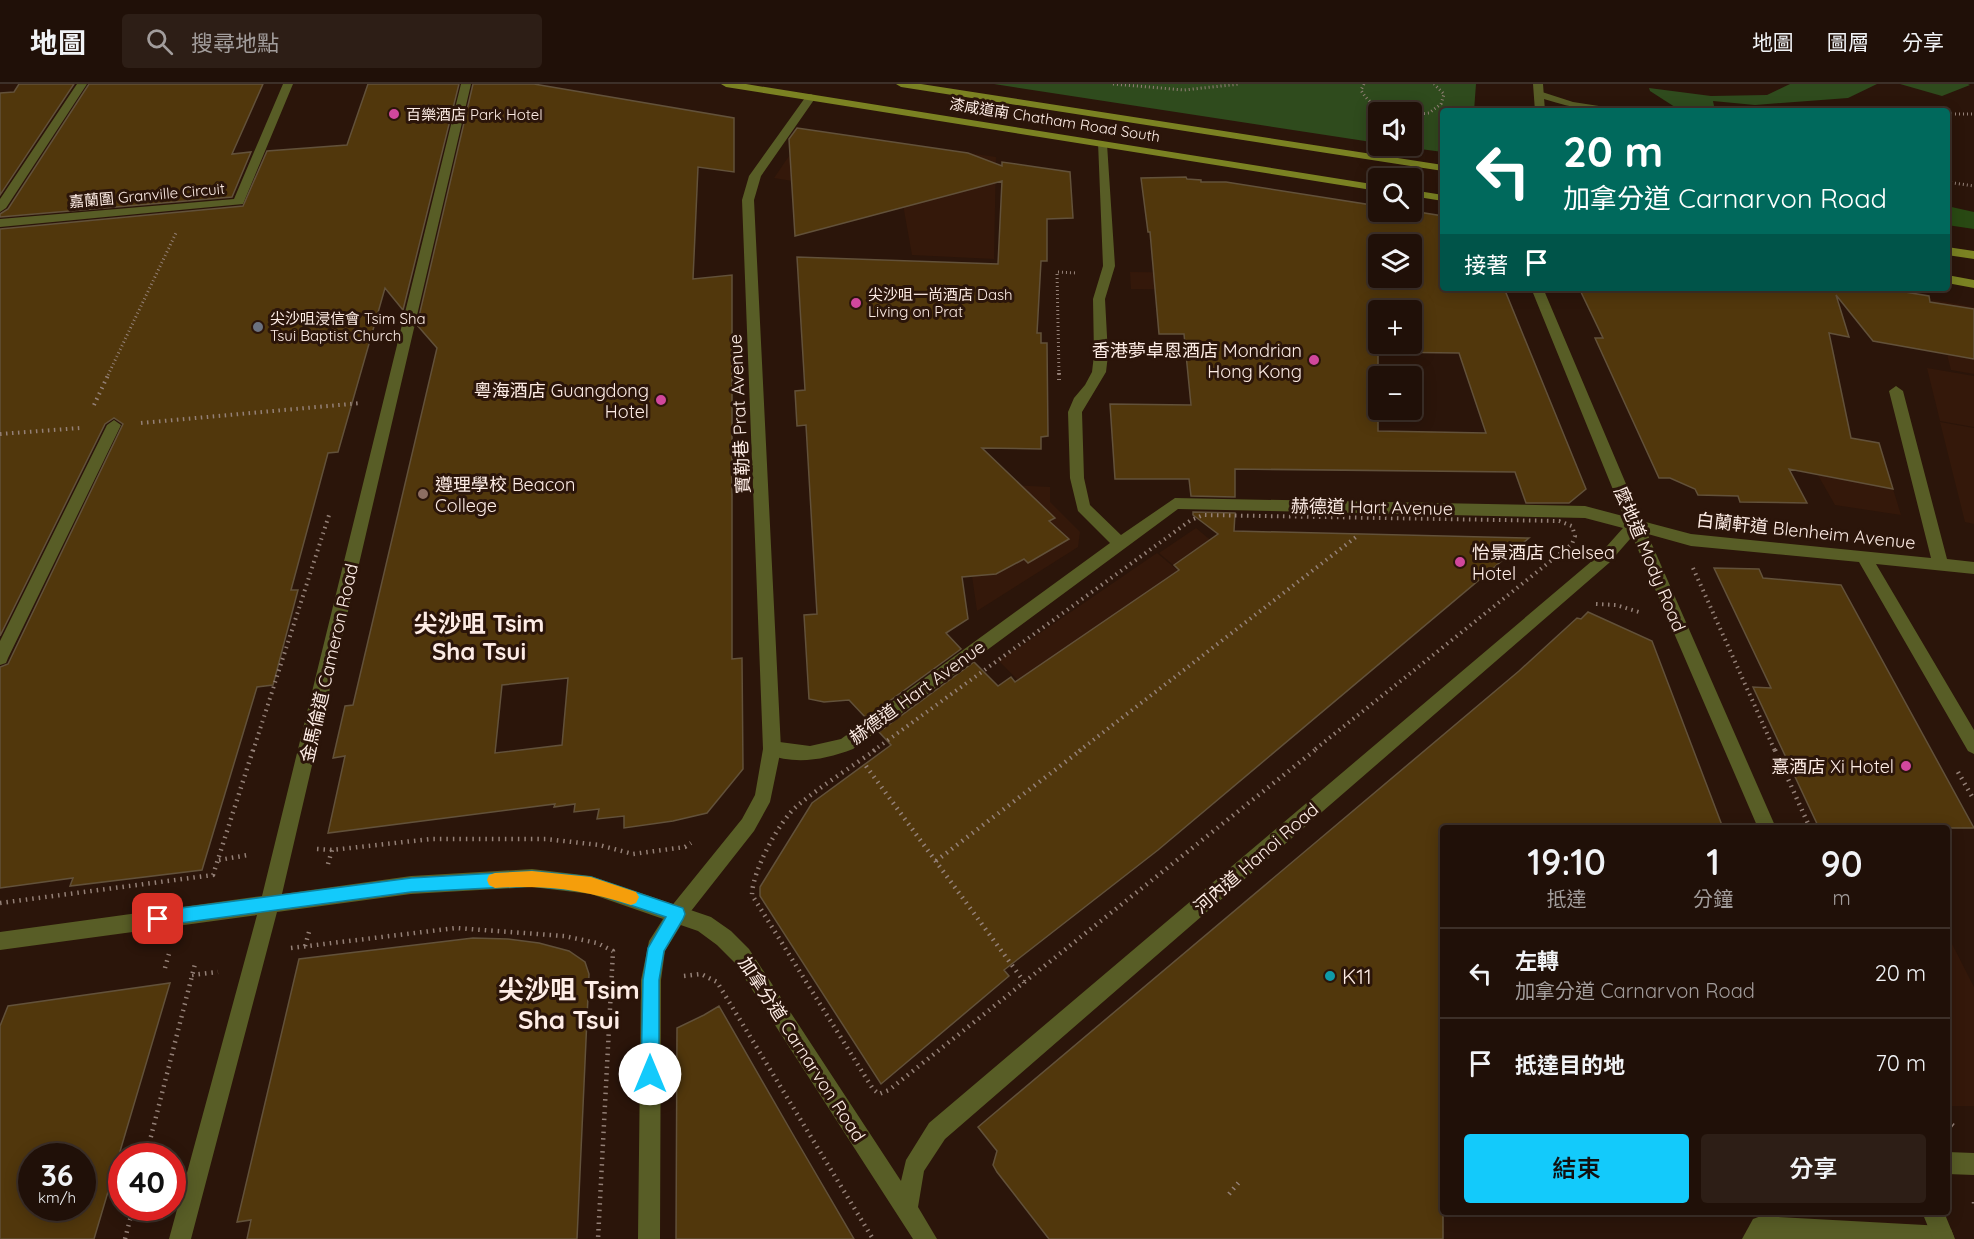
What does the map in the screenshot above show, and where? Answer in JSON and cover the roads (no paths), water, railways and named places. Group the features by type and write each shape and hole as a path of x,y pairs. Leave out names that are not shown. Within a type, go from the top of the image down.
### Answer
{"main road":[{"name":"漆咸道南 Chatham Road South","path":"726,84 1368,186"},
{"name":"漆咸道南 Chatham Road South","path":"901,84 1440,168"},
{"path":"1422,195 1440,198"},
{"path":"1950,251 1974,255"},
{"path":"1950,280 1974,284"}],"street":[{"path":"0,208 82,84"},
{"name":"嘉蘭圍 Granville Circuit","path":"0,223 239,202 288,84"},
{"name":"金馬倫道 Cameron Road","path":"180,1239 271,905 466,84"},
{"path":"1540,108 1539,89 1571,105 1592,108"},
{"name":"寶勒巷 Prat Avenue","path":"772,749 748,200 755,176 811,98"},
{"path":"1102,144 1109,266 1099,299 1101,355 1099,372 1091,388 1081,398 1075,412 1077,478 1083,507 1120,544"},
{"name":"麼地道 Mody Road","path":"1538,291 1635,524 1766,825"},
{"path":"1896,391 1941,565"},
{"path":"0,658 114,425"},
{"name":"赫德道 Hart Avenue","path":"772,749 796,755 824,753 847,744 1175,503 1585,512 1635,524"},
{"name":"白蘭軒道 Blenheim Avenue","path":"1635,524 1691,540 1974,568"},
{"name":"河內道 Hanoi Road","path":"907,1209 914,1168 937,1131 1604,559 1635,524"},
{"path":"1863,556 1974,746"},
{"path":"649,1239 651,980 656,948 677,914 748,825 764,796 772,749"},
{"name":"加拿分道 Carnarvon Road","path":"0,941 411,885 532,878 591,885 677,914 710,929 724,938 742,956 926,1239"},
{"path":"1950,1163 1974,1164"},
{"path":"1753,1239 1761,1227 1943,1238 1934,1215"}],"place":[{"name":"百樂酒店 Park Hotel","path":"394,114"},
{"name":"尖沙咀一尚酒店 Dash Living on Prat","path":"856,303"},
{"name":"尖沙咀浸信會 Tsim Sha Tsui Baptist Church","path":"258,327"},
{"name":"香港夢卓恩酒店 Mondrian Hong Kong","path":"1314,360"},
{"name":"粵海酒店 Guangdong Hotel","path":"661,400"},
{"name":"遵理學校 Beacon College","path":"423,494"},
{"name":"怡景酒店 Chelsea Hotel","path":"1460,562"},
{"name":"憙酒店 Xi Hotel","path":"1906,766"},
{"name":"K11","path":"1330,976"}],"district":[{"name":"尖沙咀 Tsim Sha Tsui","path":"479,637"},
{"name":"尖沙咀 Tsim Sha Tsui","path":"569,1004"}]}
